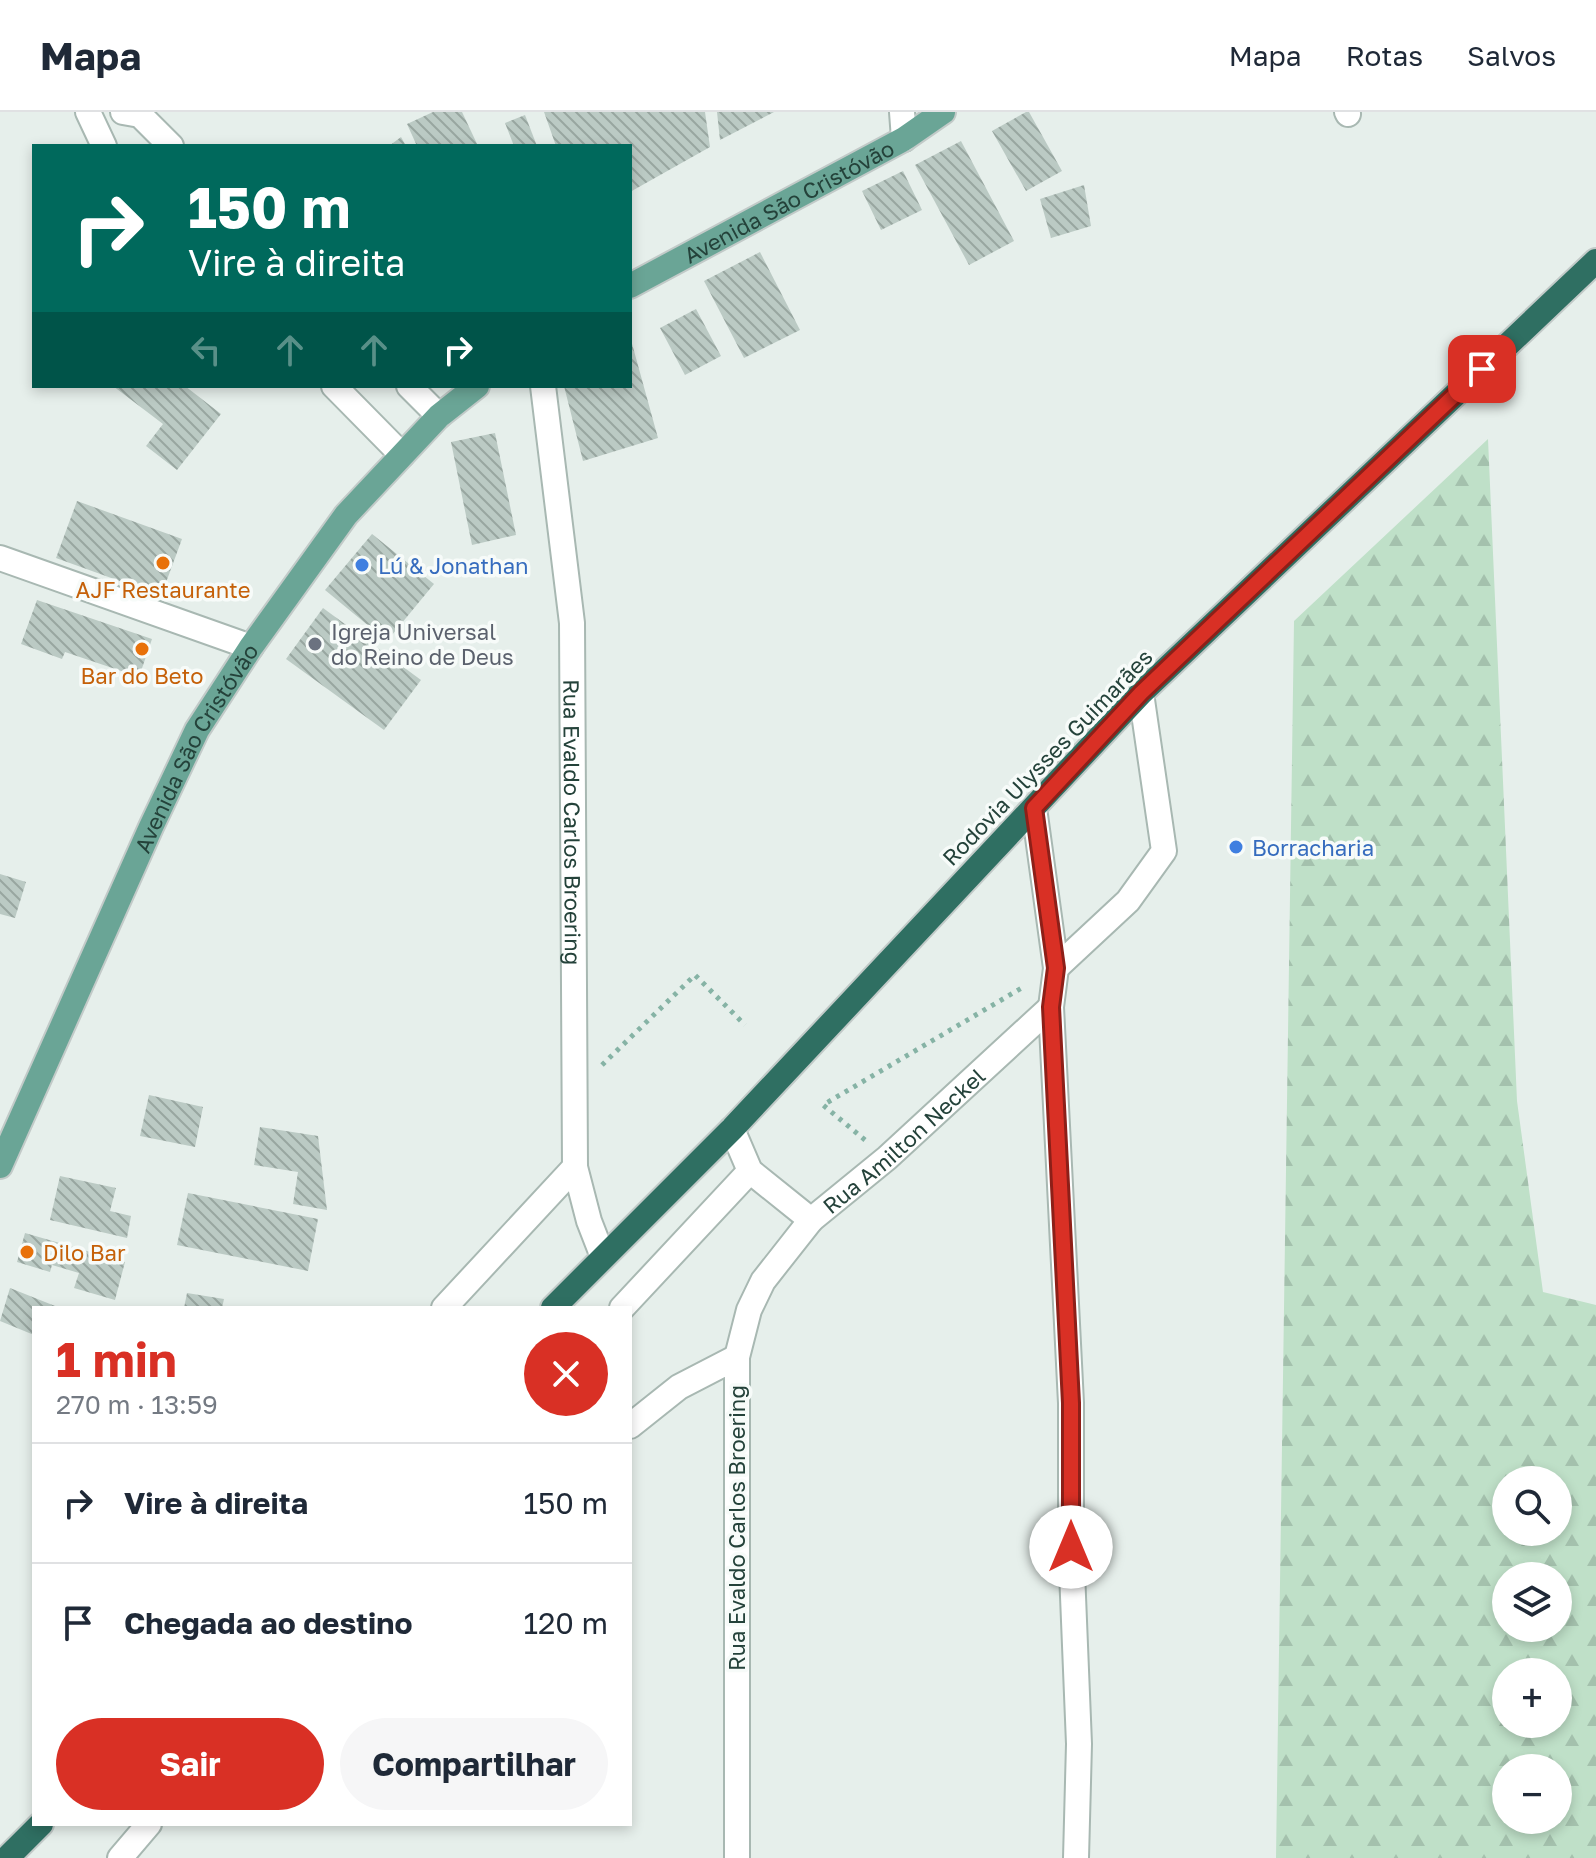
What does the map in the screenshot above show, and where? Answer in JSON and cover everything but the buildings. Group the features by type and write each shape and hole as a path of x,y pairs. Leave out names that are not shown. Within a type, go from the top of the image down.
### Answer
{"highway":[{"name":"Rodovia Ulysses Guimarães","path":"555,1306 732,1129 1141,693 1596,261"},
{"path":"7,1858 39,1826"}],"main road":[{"name":"Avenida São Cristóvão","path":"632,285 904,139 943,112"},
{"name":"Avenida São Cristóvão","path":"0,1166 197,730 251,647 346,515 439,416 474,388"}],"street":[{"path":"88,112 103,144"},
{"path":"123,112 140,115 169,144"},
{"path":"902,112 904,139"},
{"path":"336,388 402,455"},
{"path":"411,388 439,416"},
{"name":"Rua Evaldo Carlos Broering","path":"543,388 572,623 575,1167 589,1221 603,1257"},
{"path":"0,558 251,647"},
{"path":"1056,968 1128,901 1164,851 1141,693"},
{"path":"1034,808 1056,968 1051,1007 1071,1403 1071,1547 1079,1744 1076,1858"},
{"name":"Rua Amilton Neckel","path":"732,1129 750,1171 811,1220 887,1158 1051,1007"},
{"path":"446,1306 575,1167"},
{"path":"624,1306 750,1171"},
{"name":"Rua Evaldo Carlos Broering","path":"737,1858 737,1357 749,1310 763,1281 811,1220"},
{"path":"632,1424 679,1387 737,1357"},
{"path":"120,1858 147,1826"}],"path":[{"path":"887,1158 823,1105 1056,968"},
{"path":"576,1091 695,975 745,1025"}],"green space":[{"path":"1488,439 1517,1101 1543,1292 1596,1305 1596,1858 1276,1858 1294,621"}],"place":[{"name":"AJF Restaurante","path":"163,563"},
{"name":"Lú & Jonathan","path":"362,565"},
{"name":"Igreja Universal do Reino de Deus","path":"315,644"},
{"name":"Bar do Beto","path":"142,649"},
{"name":"Borracharia","path":"1236,847"},
{"name":"Dilo Bar","path":"27,1252"}],"route":[{"path":"1071,1547 1071,1403 1051,1007 1056,968 1034,808 1141,693 1482,369"}]}
